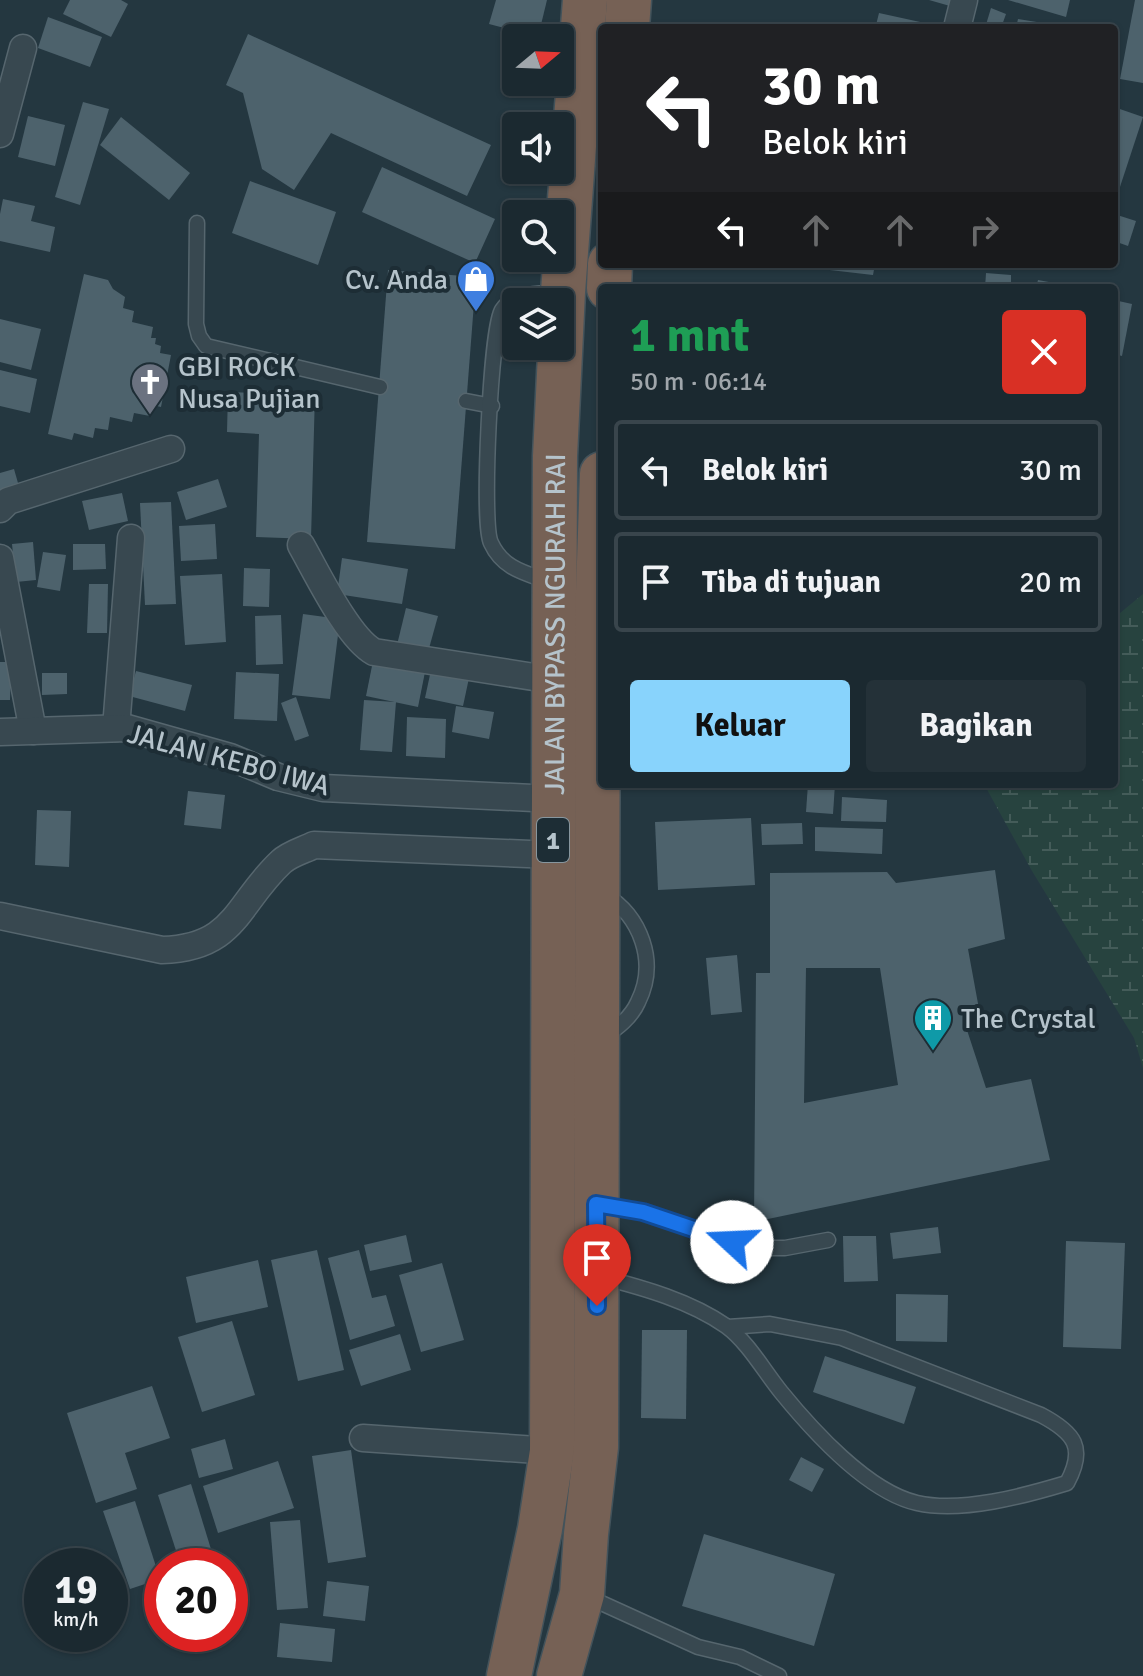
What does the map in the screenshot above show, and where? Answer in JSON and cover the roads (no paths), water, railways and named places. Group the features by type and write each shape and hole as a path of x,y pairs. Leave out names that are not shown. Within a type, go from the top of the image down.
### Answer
{"highway":[{"name":"JALAN BYPASS NGURAH RAI","path":"563,288 585,0"},
{"path":"627,24 629,0"},
{"name":"JALAN BYPASS NGURAH RAI","path":"509,1676 540,1529 552,1451 553,680 555,456 560,360"},
{"name":"JALAN BYPASS NGURAH RAI","path":"559,1676 582,1594 596,1447 599,788"}],"street":[{"path":"958,24 964,0"},
{"path":"0,134 23,48"},
{"path":"0,509 8,501 171,449"},
{"path":"116,728 131,538"},
{"path":"301,545 351,631 364,647 374,652 553,680"},
{"path":"0,558 33,731"},
{"name":"JALAN KEBO IWA","path":"0,732 127,728 230,757 278,777 323,788 553,799"},
{"path":"0,916 162,950 177,949 209,941 224,931 283,860 314,845 553,855"},
{"path":"363,1438 552,1451"}],"lane":[{"path":"197,223 196,324 206,346 380,387"},
{"path":"502,311 496,332 485,504 489,539 498,557 510,568 554,583"},
{"path":"466,401 492,406"},
{"path":"596,1204 643,1212 750,1248 776,1249 828,1240"},
{"path":"597,1276 687,1305 728,1327 809,1425 865,1475 915,1503 942,1506 1010,1499 1067,1483 1077,1465 1077,1452 1072,1440 1061,1426 1041,1415 842,1338 770,1324 728,1327"},
{"path":"582,1594 698,1647 740,1657 779,1676"}],"place":[{"name":"Cv. Anda","path":"476,313"},
{"name":"GBI ROCK Nusa Pujian","path":"150,416"},
{"name":"The Crystal","path":"933,1052"}]}
